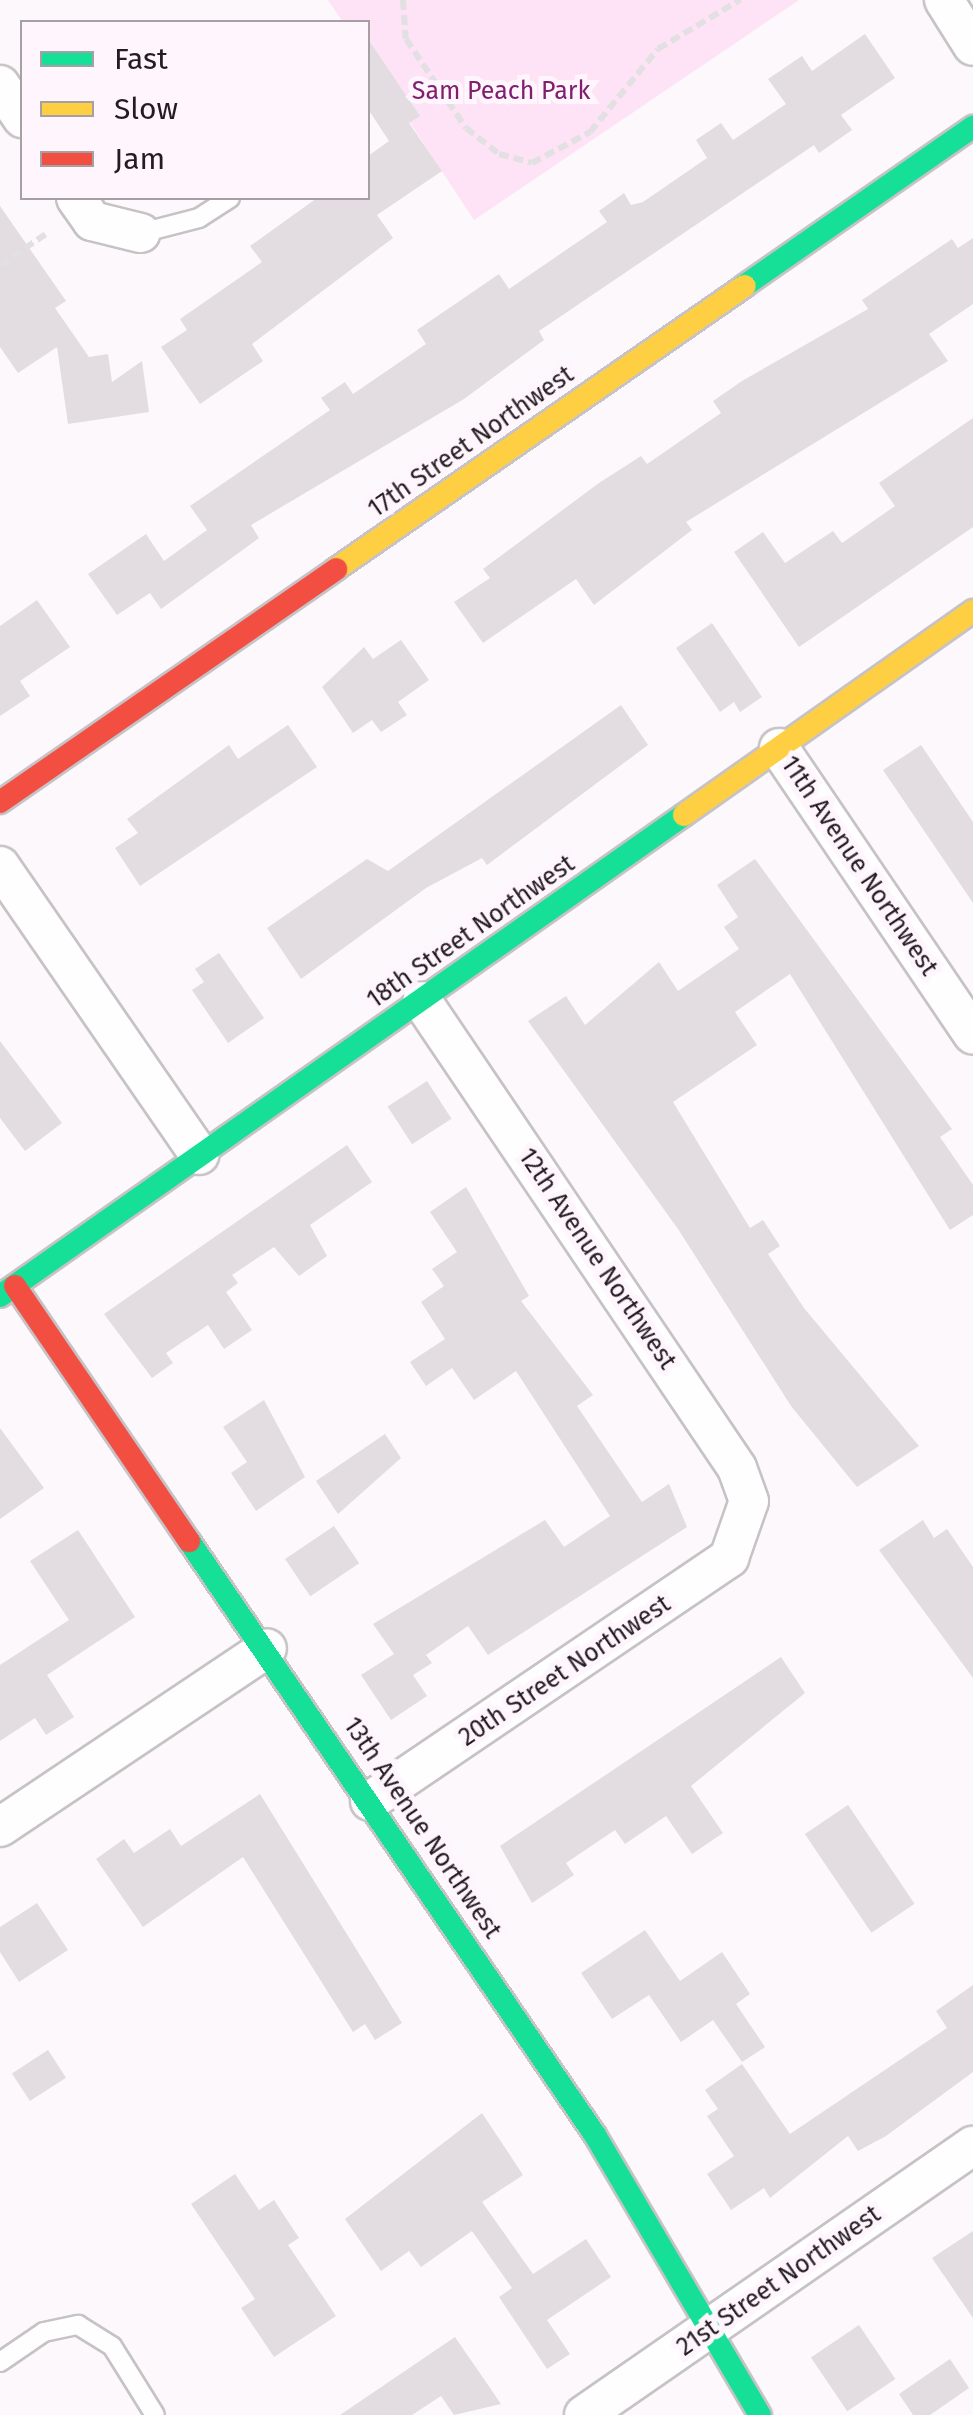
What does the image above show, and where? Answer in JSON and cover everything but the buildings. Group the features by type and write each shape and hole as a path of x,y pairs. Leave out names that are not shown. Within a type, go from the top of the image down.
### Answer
{"street":[{"path":"944,0 973,46"},
{"path":"0,85 20,115"},
{"name":"17th Street Northwest","path":"0,802 973,127"},
{"path":"77,200 92,220 141,233"},
{"name":"18th Street Northwest","path":"8,1291 973,611"},
{"name":"11th Avenue Northwest","path":"780,748 973,1034"},
{"path":"0,866 199,1155"},
{"name":"12th Avenue Northwest","path":"422,1001 737,1468 749,1501 743,1526"},
{"name":"13th Avenue Northwest","path":"8,1291 267,1648 621,2174 760,2415"},
{"name":"20th Street Northwest","path":"370,1802 685,1592 729,1558 743,1526"},
{"path":"0,1827 267,1648"},
{"name":"21st Street Northwest","path":"584,2415 973,2146"}],"lane":[{"path":"141,233 199,218 227,200"},
{"path":"0,2362 44,2332 78,2325 112,2346 155,2415"}],"path":[{"path":"404,0 406,39 466,128 499,154 532,163 590,132 658,49 740,0"},
{"path":"0,266 46,234"}],"green space":[{"name":"Sam Peach Park","path":"328,0 799,0 474,220 370,62 370,20 342,20"}],"traffic: fast":[{"path":"744,286 973,127"},
{"path":"0,1296 684,815"},
{"path":"189,1541 595,2135 760,2415"}],"traffic: slow":[{"path":"336,569 744,286"},
{"path":"684,815 973,611"}],"traffic: jam":[{"path":"0,802 336,569"},
{"path":"15,1286 189,1541"}]}
